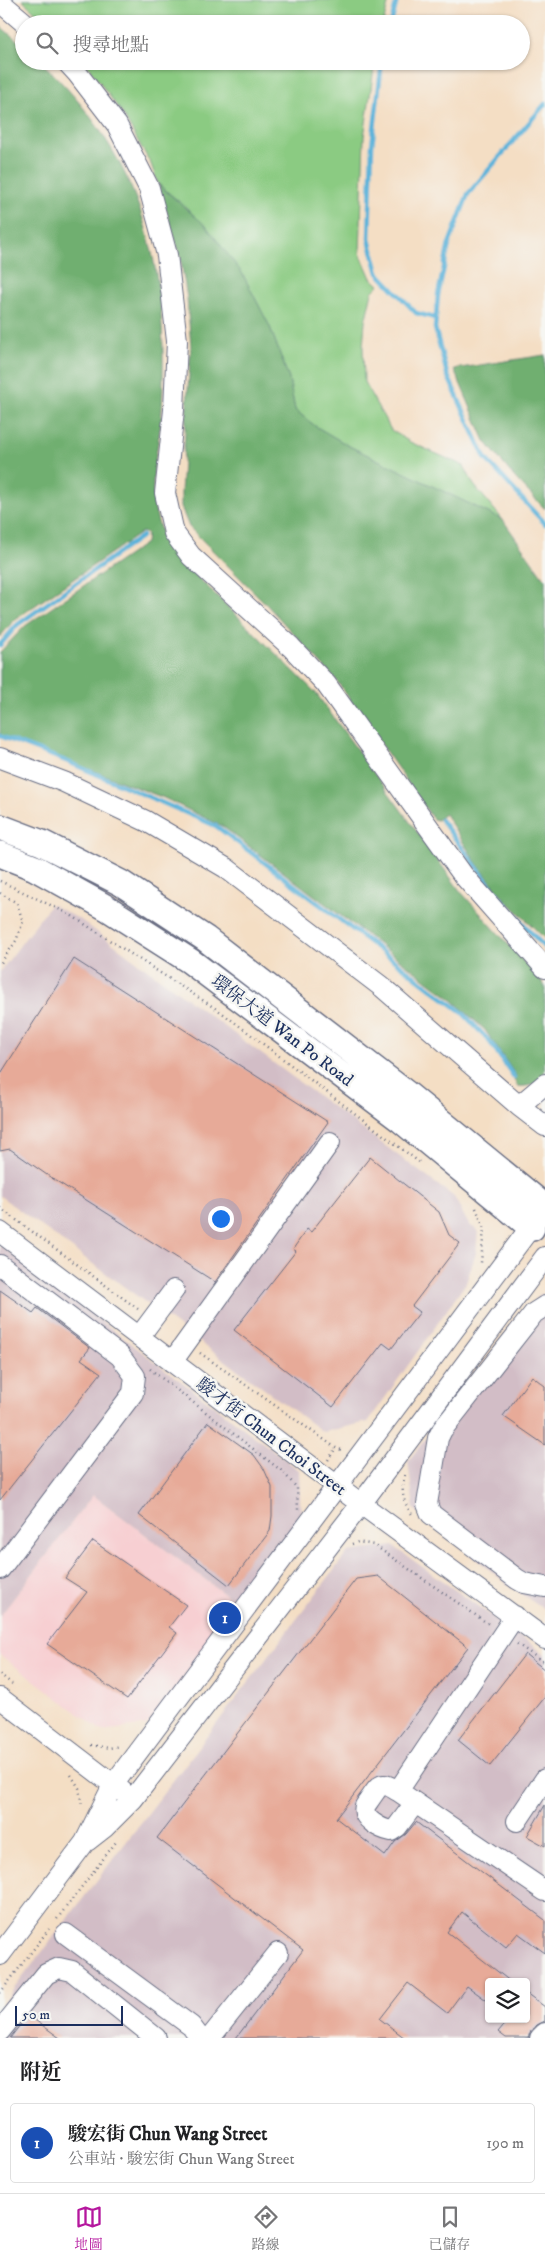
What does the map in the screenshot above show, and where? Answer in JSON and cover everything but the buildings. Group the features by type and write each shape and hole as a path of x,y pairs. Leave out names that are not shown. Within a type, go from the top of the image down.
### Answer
{"main road":[{"name":"環保大道 Wan Po Road","path":"0,827 42,843 121,883 206,939 407,1094 542,1220"},
{"name":"環保大道 Wan Po Road","path":"0,854 35,868 107,908 190,961 401,1120 542,1220"}],"street":[{"path":"0,2 15,15"},
{"path":"74,70 117,125 149,188 167,255 177,341 174,410 165,493 174,533 191,556 291,647 326,684 463,875 545,968"},
{"path":"0,758 64,782 146,821 226,868 382,987 518,1106 545,1126"},
{"path":"518,1106 545,1084"},
{"path":"172,1362 330,1142"},
{"path":"0,1955 85,1842 114,1785 338,1486 542,1220"},
{"name":"駿才街 Chun Choi Street","path":"0,1232 361,1504 545,1638"},
{"path":"85,1842 105,1827 133,1800 361,1504 545,1257"},
{"path":"0,1266 120,1356 135,1376 133,1393 0,1569"},
{"path":"139,1337 174,1290"},
{"path":"545,1306 534,1313 442,1430 438,1438 427,1504 431,1514 517,1579 524,1583 545,1586"},
{"path":"398,1791 515,1616"},
{"path":"0,1698 133,1800"},
{"path":"518,1821 545,1779"},
{"path":"415,1803 397,1827 391,1831 368,1820 365,1814 365,1806 378,1787 388,1785 398,1791 545,1891"},
{"path":"66,1934 191,2026 200,2038"},
{"path":"210,2038 278,1953"},
{"path":"0,2031 46,1974 59,1968 72,1971 156,2038"},
{"path":"540,2038 545,2033"}],"path":[{"path":"0,881 69,914 221,1012 422,1164"},
{"path":"0,893 17,903 23,922 16,941 0,964"},
{"path":"471,1204 477,1210 484,1228 482,1257"},
{"path":"290,1479 297,1488 298,1513"},
{"path":"402,1484 402,1494 406,1506 414,1516"},
{"path":"348,1546 358,1542 374,1545 545,1663"},
{"path":"66,1770 79,1788 82,1810"}],"shaded area":[{"path":"51,904 81,920 454,1197 469,1225 478,1230 476,1253 466,1283 368,1422 323,1432 0,1196 0,972"},
{"path":"0,1245 299,1470 301,1520 239,1605 93,1495 0,1616"},
{"path":"540,1294 545,1295 545,1610 511,1587 414,1509 408,1461"},
{"path":"93,1495 239,1605 147,1725 102,1731 0,1655 0,1616"},
{"path":"393,1546 545,1654 545,2038 0,2038 0,2007 348,1552"}],"green space":[{"path":"22,0 389,0 385,15 39,15"},
{"path":"0,26 15,38 15,70 49,70 76,98 104,137 127,177 143,219 154,263 161,309 163,357 162,408 154,471 153,498 159,526 166,546 315,692 461,892 543,983 545,987 545,1046 544,1074 542,1078 529,1086 517,1086 514,1079 516,1076 485,1030 449,997 222,826 164,798 0,735 0,652 25,626 146,543 147,534 142,532 14,620 0,637"},
{"path":"91,70 374,70 364,137 360,253 371,278 379,285 372,292 365,322 363,347 364,382 391,430 410,442 464,466 474,485 503,520 349,446 315,426 295,410 289,379 270,327 242,273 188,209 158,184 151,164 122,113"},
{"path":"158,184 206,226 242,273 270,327 289,379 295,410 315,426 349,446 503,520 545,580 545,939 505,899 477,864 445,814 437,820 433,819 337,681 266,604 189,527 181,507 191,346 187,298 180,255"},
{"path":"545,355 545,509 515,478 485,441 454,369"}],"waterway":[{"path":"393,15 397,0"},
{"path":"381,70 372,146 369,239 378,273 416,313 435,318"},
{"path":"545,104 468,194 449,244 438,295 435,328 447,374 485,458 545,524"},
{"path":"0,645 17,625 142,536"},
{"path":"0,736 66,761 216,826 462,1012 490,1042 514,1077"},
{"path":"441,820 500,898 545,948"}],"place":[{"name":"駿宏街 Chun Wang Street","path":"225,1618"}]}
